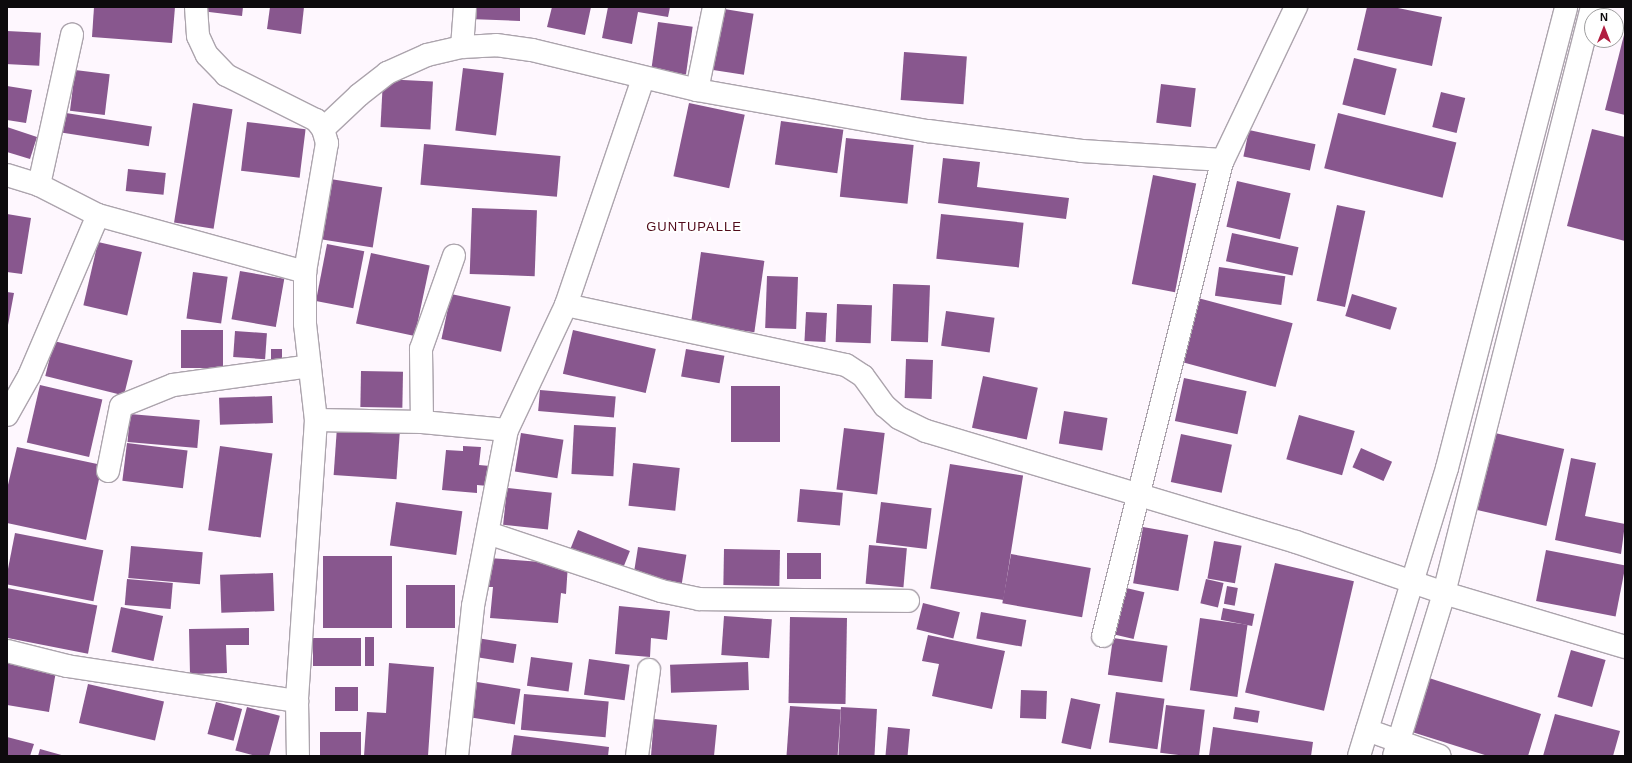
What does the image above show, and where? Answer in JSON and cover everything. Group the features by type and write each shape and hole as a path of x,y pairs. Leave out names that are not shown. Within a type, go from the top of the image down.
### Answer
{"street":[{"path":"196,7 198,36 206,55 226,75 303,112 323,129 327,143 305,272 305,324 316,420 297,701 298,756"},
{"path":"462,47 466,7"},
{"path":"697,90 714,7"},
{"path":"1103,636 1223,160 1296,7"},
{"path":"1359,756 1391,660 1410,582 1447,468 1566,7"},
{"path":"1396,749 1444,593 1592,7"},
{"path":"39,184 72,35"},
{"path":"323,129 359,94 387,73 427,55 462,47 496,45 532,50 643,79 697,90 951,134 1082,151 1223,160"},
{"path":"457,756 471,620 507,430 566,305 643,79"},
{"path":"7,175 39,184 98,215 305,272"},
{"path":"7,415 29,376 98,215"},
{"path":"422,422 421,349 454,256"},
{"path":"566,305 846,365 863,376 885,406 899,418 926,431 1341,557 1444,593 1625,646"},
{"path":"108,471 121,406 173,385 310,366"},
{"path":"316,420 422,422 507,430"},
{"path":"488,533 661,591 699,599 908,601"},
{"path":"7,651 67,666 297,701"},
{"path":"637,756 649,670"},
{"path":"1367,730 1396,749 1440,756"}],"building":[{"path":"94,7 175,7 172,43 92,37"},
{"path":"201,7 243,7 242,16 201,11"},
{"path":"270,7 304,7 301,34 267,29"},
{"path":"470,7 520,7 520,21 469,19"},
{"path":"552,7 591,7 585,35 547,27"},
{"path":"608,7 670,7 668,17 638,12 632,44 602,38"},
{"path":"1367,7 1393,7 1442,17 1432,66 1357,50"},
{"path":"718,8 754,14 744,75 708,69"},
{"path":"658,22 693,27 686,74 651,70"},
{"path":"7,31 41,33 39,66 7,64"},
{"path":"1625,31 1625,115 1605,110 1621,48 1624,48"},
{"path":"904,52 967,56 963,104 901,100"},
{"path":"1354,58 1397,69 1385,115 1342,105"},
{"path":"463,68 504,73 496,136 455,131"},
{"path":"75,70 110,74 105,115 70,111"},
{"path":"383,79 433,82 430,130 380,127"},
{"path":"1161,84 1196,88 1191,127 1156,123"},
{"path":"7,86 32,90 26,123 7,120"},
{"path":"1441,92 1465,98 1457,133 1432,127"},
{"path":"193,103 233,109 214,229 174,223"},
{"path":"689,103 745,115 729,188 673,176"},
{"path":"66,113 152,127 149,146 63,133"},
{"path":"1338,113 1456,143 1443,198 1324,168"},
{"path":"781,121 843,130 837,173 775,165"},
{"path":"247,122 306,129 300,178 241,171"},
{"path":"7,127 37,137 30,159 7,152"},
{"path":"1592,129 1625,137 1625,241 1567,226"},
{"path":"1249,130 1316,144 1310,171 1243,156"},
{"path":"846,138 914,145 907,204 840,197"},
{"path":"424,144 560,156 557,197 420,185"},
{"path":"943,158 980,162 977,187 1069,198 1066,219 938,203"},
{"path":"128,169 166,173 163,195 126,191"},
{"path":"1153,175 1196,183 1175,292 1132,284"},
{"path":"324,178 382,187 373,247 314,238"},
{"path":"1237,181 1291,193 1280,239 1226,227"},
{"path":"1337,205 1365,211 1345,307 1317,301"},
{"path":"472,208 537,210 535,276 470,274"},
{"path":"7,214 31,218 22,274 7,272"},
{"path":"941,214 1024,223 1019,267 936,259"},
{"path":"1232,233 1299,247 1292,276 1226,261"},
{"path":"98,242 142,252 127,315 83,305"},
{"path":"327,244 364,251 353,308 316,301"},
{"path":"701,252 764,261 754,332 691,323"},
{"path":"371,253 430,265 415,336 356,323"},
{"path":"1219,267 1285,276 1281,305 1215,296"},
{"path":"240,271 284,279 276,327 231,319"},
{"path":"193,272 228,277 221,323 186,319"},
{"path":"767,276 798,277 796,329 765,328"},
{"path":"893,284 930,285 928,342 891,341"},
{"path":"7,292 14,293 8,325 7,325"},
{"path":"451,294 511,307 501,352 441,339"},
{"path":"1352,294 1397,308 1390,330 1345,316"},
{"path":"1198,298 1293,323 1276,387 1181,362"},
{"path":"837,304 872,305 871,343 836,342"},
{"path":"946,311 995,318 990,352 941,346"},
{"path":"806,312 827,313 825,342 804,341"},
{"path":"181,330 223,330 223,368 181,368"},
{"path":"573,330 656,349 646,393 563,374"},
{"path":"235,331 267,333 265,359 233,357"},
{"path":"54,341 133,361 124,396 45,376"},
{"path":"271,349 282,349 282,366 271,366"},
{"path":"686,349 724,356 720,383 681,377"},
{"path":"906,359 933,360 932,399 905,398"},
{"path":"361,371 403,372 402,408 360,407"},
{"path":"983,376 1038,388 1027,439 972,428"},
{"path":"1184,378 1247,391 1237,434 1175,421"},
{"path":"40,385 102,399 89,457 27,442"},
{"path":"731,386 780,386 780,442 731,442"},
{"path":"540,390 616,397 614,418 538,411"},
{"path":"272,396 273,423 220,425 219,398"},
{"path":"1064,411 1107,418 1102,450 1059,444"},
{"path":"130,414 200,420 197,448 128,442"},
{"path":"1299,415 1355,431 1342,475 1286,459"},
{"path":"574,425 616,427 613,476 571,474"},
{"path":"337,427 400,431 396,479 334,475"},
{"path":"844,428 885,433 877,495 836,490"},
{"path":"521,433 563,440 557,478 515,472"},
{"path":"1495,433 1564,449 1546,526 1477,510"},
{"path":"1181,434 1232,445 1222,493 1171,482"},
{"path":"127,443 188,450 183,488 122,481"},
{"path":"220,446 272,453 261,538 208,530"},
{"path":"463,446 481,447 479,465 490,466 488,486 477,485 477,493 442,490 446,450 463,451"},
{"path":"17,447 102,465 86,540 7,523 7,489"},
{"path":"1361,448 1392,462 1384,481 1352,467"},
{"path":"1571,458 1596,463 1585,516 1625,524 1621,554 1555,540"},
{"path":"633,463 680,468 675,511 629,506"},
{"path":"950,464 1023,476 1003,600 930,588"},
{"path":"507,488 552,493 548,530 503,525"},
{"path":"800,489 843,493 840,526 797,522"},
{"path":"396,502 462,511 456,555 390,546"},
{"path":"881,502 932,508 927,549 876,543"},
{"path":"1143,527 1188,535 1178,591 1133,583"},
{"path":"578,530 630,551 622,570 570,549"},
{"path":"15,533 103,550 93,601 7,584 7,574"},
{"path":"1214,541 1242,546 1235,583 1207,578"},
{"path":"869,545 907,548 903,587 866,584"},
{"path":"131,546 203,552 200,584 128,578"},
{"path":"638,547 686,555 682,585 633,578"},
{"path":"724,549 780,550 779,586 723,585"},
{"path":"1546,550 1625,565 1616,617 1536,601"},
{"path":"787,553 821,553 821,579 787,579"},
{"path":"1011,554 1091,568 1082,617 1002,603"},
{"path":"323,556 392,556 392,628 323,628"},
{"path":"489,558 568,564 566,594 561,593 558,623 490,618 493,587 487,587"},
{"path":"1275,563 1354,581 1324,711 1245,693"},
{"path":"273,573 274,611 221,613 220,575"},
{"path":"127,579 173,583 171,609 125,605"},
{"path":"1206,579 1224,583 1218,607 1200,603"},
{"path":"406,585 455,585 455,628 406,628"},
{"path":"1227,586 1238,588 1235,606 1224,604"},
{"path":"1122,587 1144,592 1134,639 1111,634"},
{"path":"7,588 97,606 88,654 7,638"},
{"path":"923,603 960,612 953,638 916,629"},
{"path":"619,606 670,611 667,640 651,638 650,657 615,654"},
{"path":"121,607 163,616 153,661 111,652"},
{"path":"1223,608 1254,614 1252,626 1221,620"},
{"path":"981,612 1026,620 1022,647 976,639"},
{"path":"724,616 772,619 769,658 721,655"},
{"path":"790,617 847,618 845,704 788,703"},
{"path":"1200,618 1248,625 1237,697 1190,690"},
{"path":"249,628 249,645 226,645 227,673 190,674 189,629"},
{"path":"928,635 1005,651 992,709 932,696 939,664 922,661"},
{"path":"365,637 374,637 374,666 365,666"},
{"path":"313,638 361,638 361,666 313,666"},
{"path":"477,638 517,644 514,663 474,657"},
{"path":"1113,638 1167,646 1162,682 1108,675"},
{"path":"1571,650 1606,660 1592,707 1557,697"},
{"path":"531,657 573,663 569,692 527,686"},
{"path":"589,659 630,665 625,700 584,695"},
{"path":"748,662 749,690 671,693 670,665"},
{"path":"7,663 56,671 49,712 7,705"},
{"path":"389,663 434,667 428,756 364,756 367,712 386,713"},
{"path":"1429,678 1541,714 1528,756 1488,756 1412,732"},
{"path":"477,682 520,689 515,724 471,718"},
{"path":"88,684 164,702 155,741 79,723"},
{"path":"335,687 358,687 358,711 335,711"},
{"path":"1021,690 1047,691 1046,719 1020,718"},
{"path":"1116,692 1165,699 1157,749 1109,743"},
{"path":"524,694 609,701 606,737 521,730"},
{"path":"1071,698 1100,704 1091,749 1061,743"},
{"path":"216,702 242,709 234,741 207,734"},
{"path":"1166,705 1205,710 1199,756 1160,753"},
{"path":"790,706 841,710 838,756 787,756"},
{"path":"247,707 280,716 269,756 256,756 235,750"},
{"path":"841,707 877,709 874,756 838,756"},
{"path":"1235,707 1260,711 1258,723 1233,719"},
{"path":"1555,714 1620,731 1613,756 1543,756"},
{"path":"654,719 717,725 714,756 651,756"},
{"path":"888,727 910,729 908,756 885,756"},
{"path":"1213,727 1313,742 1311,756 1209,756"},
{"path":"320,732 361,732 361,756 320,756"},
{"path":"514,735 609,747 608,756 511,756"},
{"path":"7,737 34,744 30,756 7,756"},
{"path":"40,749 65,756 38,756"}],"district":[{"name":"GUNTUPALLE","path":"694,227"}]}
